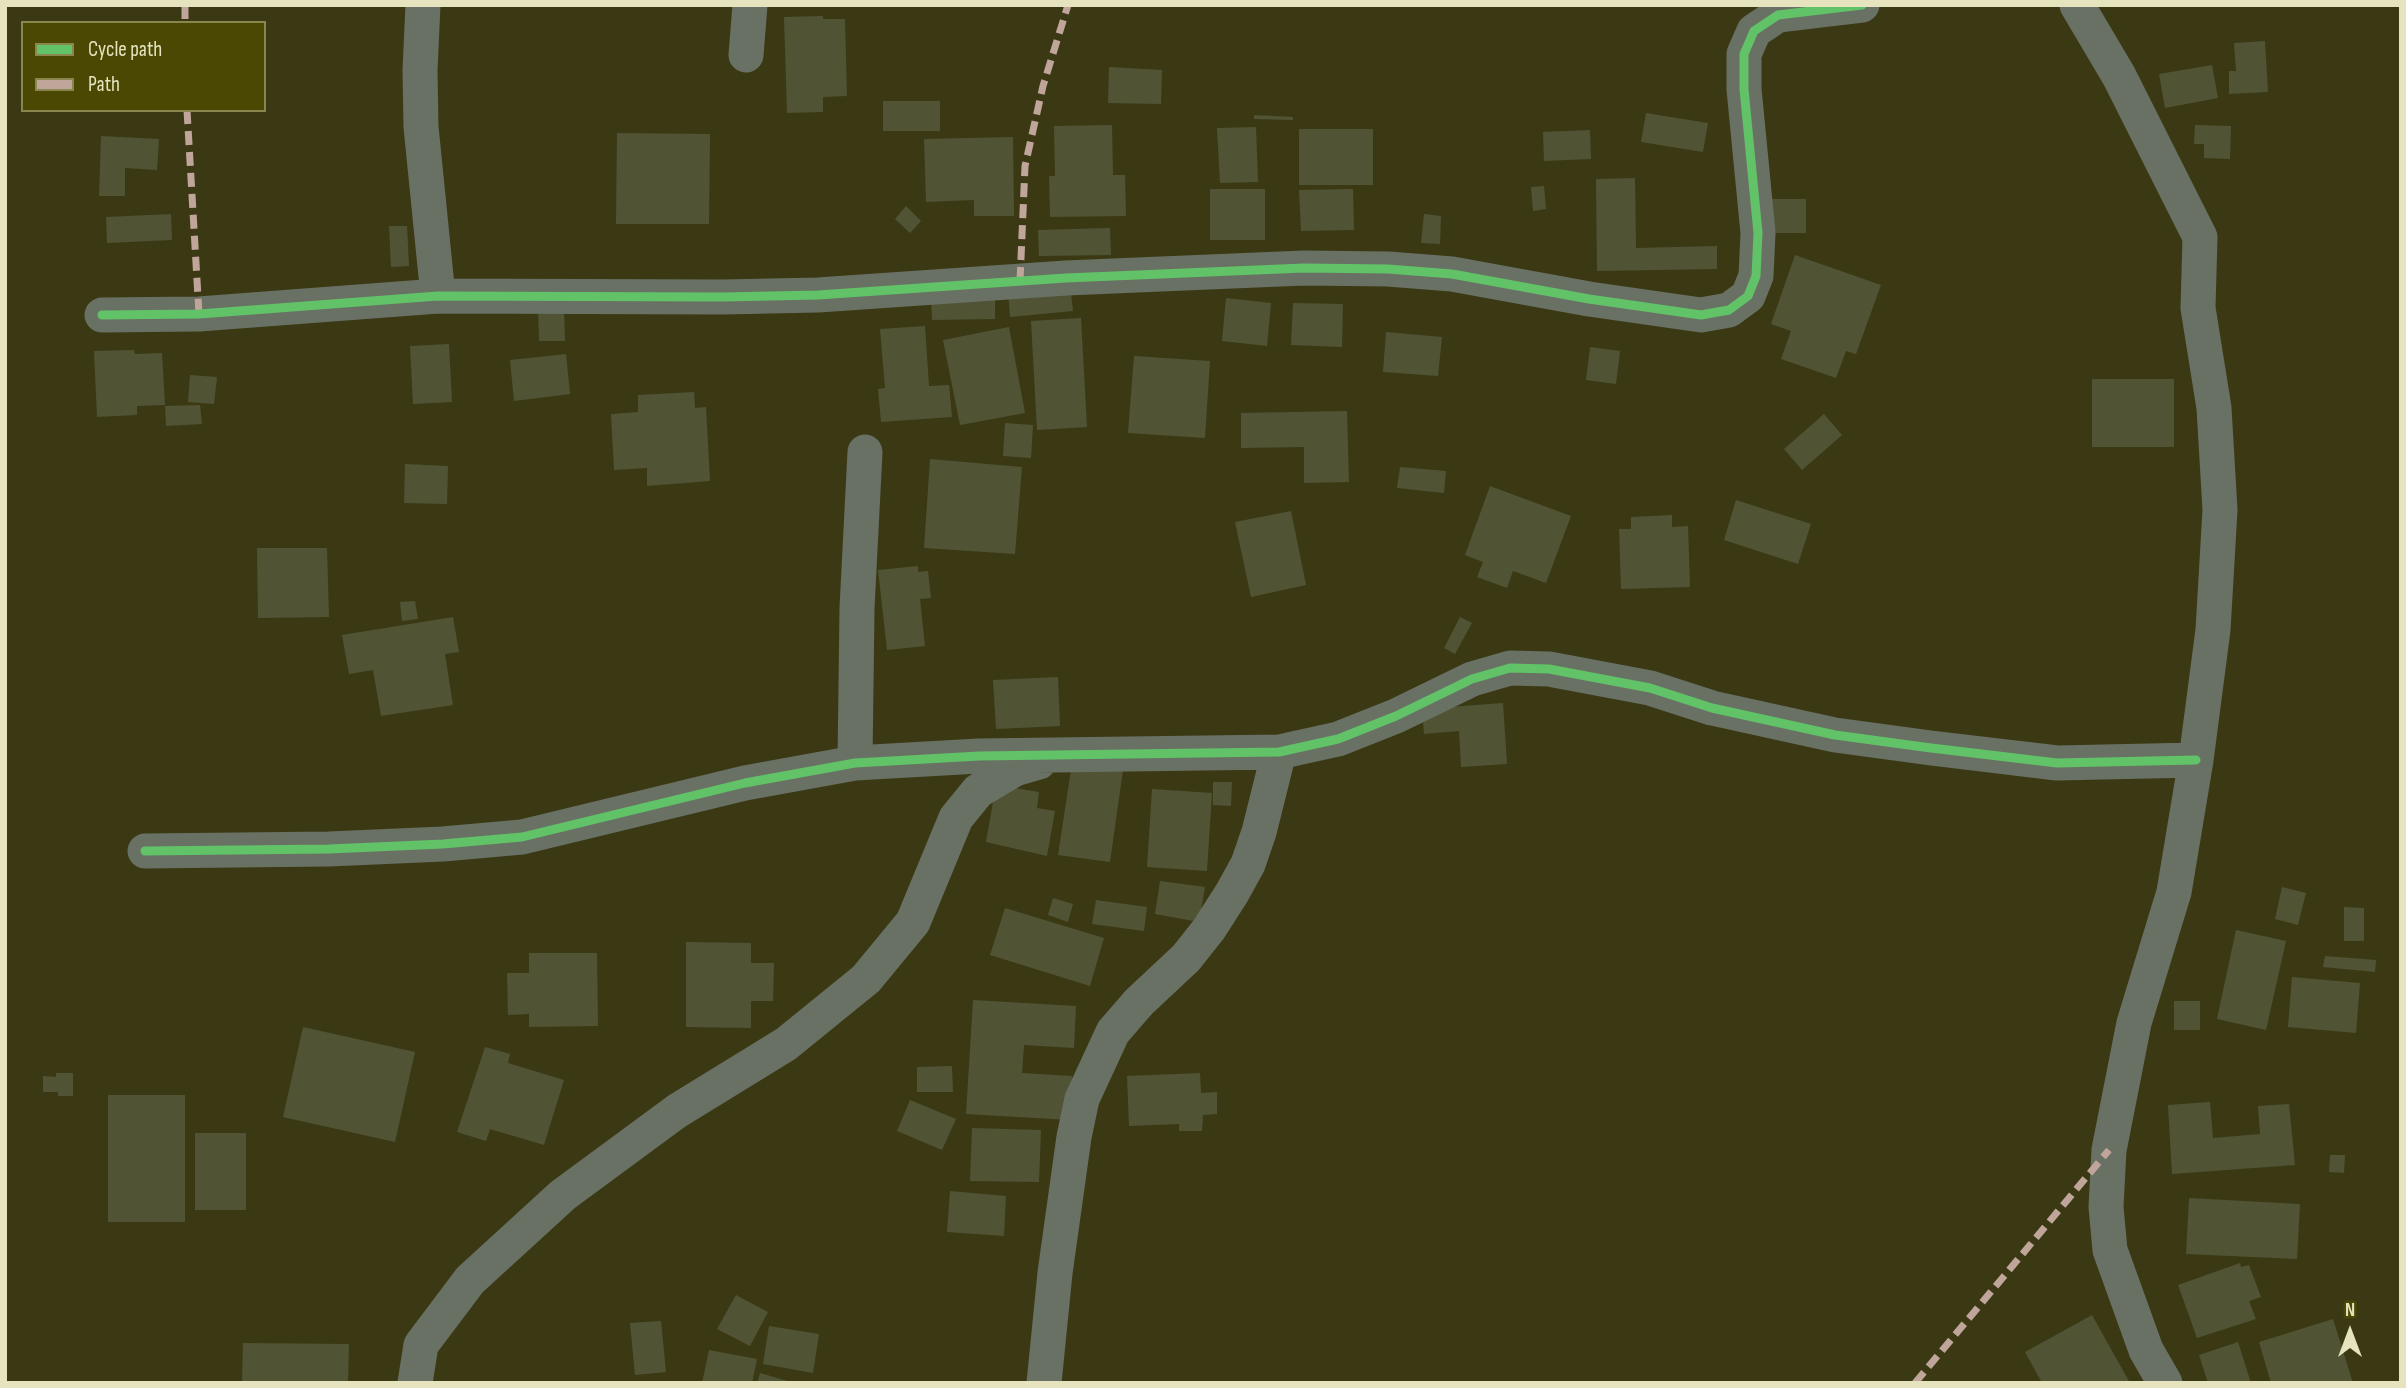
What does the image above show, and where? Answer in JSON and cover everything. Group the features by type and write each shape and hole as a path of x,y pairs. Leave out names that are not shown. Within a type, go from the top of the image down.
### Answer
{"street":[{"path":"423,5 421,127 438,296"},
{"path":"746,55 750,5"},
{"path":"102,315 199,314 438,296 818,295 1066,278 1304,268 1452,274 1689,314 1720,312 1729,310 1748,296 1756,276 1758,233 1744,89 1744,54 1754,31 1778,15 1862,5"},
{"path":"2077,5 2119,76 2200,237 2198,308 2214,408 2220,510 2213,630 2196,760 2174,892 2134,1023 2108,1161 2106,1207 2110,1250 2146,1350 2165,1383"},
{"path":"855,762 857,608 865,452"},
{"path":"145,851 329,849 522,837 732,786 855,762 979,756 1279,752 1338,738 1396,716 1472,679 1510,668 1549,669 1625,683 1713,708 1835,735 1931,748 2057,762 2196,760"},
{"path":"1044,1383 1055,1273 1082,1099 1113,1032 1139,1002 1186,958 1209,929 1248,864 1279,752"},
{"path":"415,1383 421,1345 470,1280 563,1195 677,1111 786,1044 866,979 913,922 956,818 978,791 1015,769 1066,755"}],"building":[{"path":"823,16 823,19 845,19 847,96 823,97 823,112 787,113 784,17"},
{"path":"2265,41 2268,92 2229,94 2229,71 2236,71 2234,43"},
{"path":"2212,65 2218,98 2165,108 2159,74"},
{"path":"1109,67 1162,70 1161,104 1108,103"},
{"path":"883,101 940,101 940,131 883,131"},
{"path":"1646,113 1708,123 1703,152 1641,142"},
{"path":"1254,115 1293,117 1293,120 1254,119"},
{"path":"1112,125 1113,175 1125,175 1126,216 1050,217 1049,176 1055,176 1054,126"},
{"path":"2195,125 2231,126 2230,159 2204,158 2204,144 2194,144"},
{"path":"1256,127 1258,182 1220,183 1217,128"},
{"path":"1299,129 1373,129 1373,185 1299,185"},
{"path":"1590,130 1591,159 1544,161 1543,132"},
{"path":"617,133 710,134 709,224 616,224"},
{"path":"101,136 159,139 157,170 125,168 125,196 99,196"},
{"path":"1013,137 1014,216 974,216 974,200 926,202 924,139"},
{"path":"1635,178 1636,248 1717,246 1717,269 1597,271 1596,179"},
{"path":"1544,186 1546,209 1533,211 1531,187"},
{"path":"1210,189 1265,189 1265,240 1210,240"},
{"path":"1353,189 1354,230 1301,231 1299,190"},
{"path":"1771,199 1806,199 1806,233 1771,233"},
{"path":"906,206 921,221 910,233 895,219"},
{"path":"171,214 172,240 107,243 106,217"},
{"path":"1424,214 1441,216 1440,244 1421,243"},
{"path":"389,226 407,226 409,266 391,267"},
{"path":"1110,228 1111,255 1039,256 1038,230"},
{"path":"1795,255 1881,285 1856,354 1846,351 1836,378 1781,359 1791,331 1771,324"},
{"path":"1070,285 1073,311 1010,317 1008,292"},
{"path":"995,294 995,319 932,320 931,295"},
{"path":"1226,298 1271,303 1267,346 1222,341"},
{"path":"1293,303 1343,304 1342,347 1291,345"},
{"path":"538,306 564,306 565,341 539,341"},
{"path":"1081,318 1087,427 1037,430 1031,321"},
{"path":"925,326 929,386 949,385 952,417 881,422 878,389 885,388 880,329"},
{"path":"1009,327 1025,413 960,425 943,340"},
{"path":"1386,332 1442,337 1438,376 1383,372"},
{"path":"449,344 452,402 413,404 410,346"},
{"path":"1590,347 1620,351 1616,384 1586,380"},
{"path":"134,350 135,354 162,353 165,405 137,406 137,415 97,417 94,351"},
{"path":"566,354 570,394 514,401 510,360"},
{"path":"1134,356 1210,361 1205,438 1128,433"},
{"path":"190,375 217,377 214,404 188,402"},
{"path":"2092,379 2174,379 2174,447 2092,447"},
{"path":"694,392 695,408 706,407 710,481 647,486 647,468 614,470 611,414 638,412 638,395"},
{"path":"200,405 202,424 166,426 165,406"},
{"path":"1347,411 1349,482 1304,483 1304,447 1241,448 1241,413"},
{"path":"1824,414 1842,435 1802,470 1784,449"},
{"path":"1005,423 1033,425 1031,458 1003,456"},
{"path":"930,459 1022,467 1015,554 924,548"},
{"path":"405,464 448,466 447,504 404,503"},
{"path":"1400,467 1446,471 1444,493 1397,488"},
{"path":"1490,486 1571,516 1546,583 1513,571 1507,588 1477,577 1483,562 1465,555"},
{"path":"1736,500 1811,524 1798,564 1724,540"},
{"path":"1291,511 1306,585 1251,597 1235,522"},
{"path":"1672,515 1672,527 1688,526 1690,587 1621,589 1619,529 1631,529 1631,517"},
{"path":"257,548 327,548 329,617 258,618"},
{"path":"918,566 918,572 928,571 931,598 920,599 925,646 887,650 878,570"},
{"path":"415,601 418,619 402,621 400,602"},
{"path":"453,617 459,652 445,654 453,705 381,716 373,670 349,674 342,635"},
{"path":"1460,617 1472,623 1455,654 1444,648"},
{"path":"1058,677 1060,726 996,729 993,680"},
{"path":"1503,703 1507,764 1461,767 1459,731 1424,734 1422,709"},
{"path":"1072,763 1123,770 1110,862 1058,855"},
{"path":"1213,782 1232,782 1231,806 1213,805"},
{"path":"996,785 1039,792 1037,808 1055,811 1047,856 986,842"},
{"path":"1152,789 1212,793 1207,871 1147,867"},
{"path":"1160,881 1205,887 1199,922 1155,914"},
{"path":"2282,887 2306,893 2298,925 2275,919"},
{"path":"1053,898 1073,904 1068,922 1048,915"},
{"path":"1096,900 1147,907 1144,931 1092,924"},
{"path":"2344,907 2364,908 2364,941 2344,941"},
{"path":"1005,908 1104,938 1090,986 990,955"},
{"path":"2236,930 2286,941 2266,1030 2217,1019"},
{"path":"686,942 751,943 751,963 774,963 773,1001 751,1001 751,1028 686,1027"},
{"path":"529,953 597,953 598,1026 529,1027 529,1014 508,1015 507,973 529,973"},
{"path":"2325,956 2376,960 2375,972 2323,967"},
{"path":"2292,977 2360,983 2356,1033 2288,1027"},
{"path":"973,1000 1076,1006 1074,1048 1024,1045 1022,1073 1072,1076 1070,1120 966,1114"},
{"path":"2174,1001 2200,1001 2200,1030 2174,1030"},
{"path":"303,1027 415,1052 395,1142 283,1117"},
{"path":"485,1047 510,1054 508,1063 564,1080 544,1145 490,1129 486,1141 457,1132"},
{"path":"952,1066 953,1092 917,1092 917,1067"},
{"path":"56,1073 73,1073 73,1096 43,1092 43,1076 56,1077"},
{"path":"1200,1073 1201,1093 1217,1092 1217,1114 1203,1115 1202,1131 1179,1131 1179,1124 1129,1126 1127,1076"},
{"path":"108,1095 185,1095 185,1222 108,1222"},
{"path":"910,1100 956,1119 942,1150 897,1131"},
{"path":"2210,1102 2213,1138 2260,1134 2258,1106 2289,1104 2295,1165 2172,1174 2168,1105"},
{"path":"972,1128 1041,1130 1039,1182 970,1181"},
{"path":"195,1133 246,1133 246,1210 195,1210"},
{"path":"2330,1155 2345,1155 2344,1173 2329,1172"},
{"path":"950,1191 1006,1196 1004,1236 947,1232"},
{"path":"2189,1198 2300,1204 2297,1259 2186,1254"},
{"path":"2240,1263 2241,1267 2249,1265 2261,1297 2249,1301 2256,1319 2197,1338 2178,1285"},
{"path":"736,1295 768,1312 750,1346 717,1329"},
{"path":"2092,1315 2130,1383 2042,1383 2025,1352"},
{"path":"2333,1319 2353,1383 2271,1383 2259,1342"},
{"path":"661,1321 666,1372 635,1375 630,1323"},
{"path":"769,1326 819,1334 813,1373 763,1364"},
{"path":"2238,1342 2251,1383 2208,1383 2199,1355"},
{"path":"243,1343 349,1344 348,1383 242,1383"},
{"path":"709,1350 757,1359 752,1383 702,1383"},
{"path":"760,1373 791,1382 791,1383 757,1383"}],"marked path":[{"path":"185,5 185,21"},
{"path":"1020,281 1025,166 1043,86 1068,5"},
{"path":"187,112 199,314"},
{"path":"1915,1383 2109,1150"}],"cycle path":[{"path":"102,315 199,314 438,296 818,295 1066,278 1304,268 1388,269 1452,274 1589,299 1701,315 1729,310 1748,296 1756,276 1758,233 1744,89 1744,54 1754,31 1778,15 1862,5"},
{"path":"145,851 329,849 522,837 745,783 855,763 979,756 1279,752 1338,739 1396,716 1472,679 1510,668 1549,669 1650,688 1712,708 1835,735 1931,748 2057,763 2196,760"}]}
